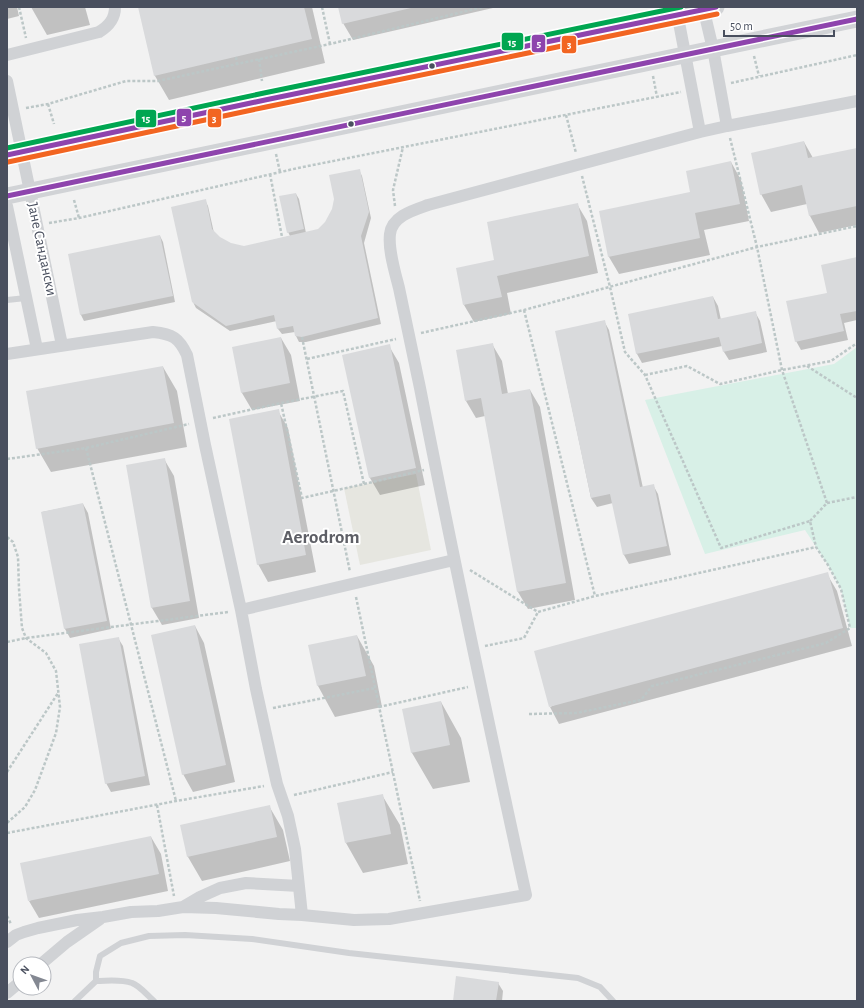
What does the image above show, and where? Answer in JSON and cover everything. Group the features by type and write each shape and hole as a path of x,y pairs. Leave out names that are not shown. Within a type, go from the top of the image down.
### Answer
{"street":[{"path":"7,55 99,32 111,22 114,16 115,7"},
{"path":"14,153 677,11 708,8 713,49 727,126"},
{"path":"677,11 700,132"},
{"path":"7,196 857,19"},
{"name":"Јане Сандански","path":"7,82 14,153 30,191 62,345"},
{"path":"7,942 16,935 24,932 77,920 131,912 158,911 180,908 216,908 354,920 389,919 526,895 454,560 390,246 391,229 397,220 405,214 428,205 700,132 857,101"},
{"name":"Јане Сандански","path":"7,206 37,349"},
{"path":"7,354 153,332 166,334 181,343 187,355 241,610 260,710 277,784 288,816 295,849 302,915"},
{"path":"241,610 454,560"},
{"path":"180,908 220,888 246,883 299,886"},
{"path":"50,956 67,942 103,917"}],"lane":[{"path":"7,300 26,298"},
{"path":"96,981 96,972 100,956 121,943 149,936 185,935 252,939 349,953 578,978 600,987 613,1001"},
{"path":"75,1001 96,981 118,980 133,983 154,1001"}],"path":[{"path":"19,7 28,50"},
{"path":"322,7 330,44"},
{"path":"22,109 48,104 126,82 158,81 330,44 483,7"},
{"path":"750,41 759,76"},
{"path":"720,85 857,55"},
{"path":"236,57 237,64"},
{"path":"259,59 262,81"},
{"path":"650,62 657,97"},
{"path":"47,224 270,174 692,90"},
{"path":"48,104 54,124"},
{"path":"566,115 625,352 645,376 721,548 810,521 827,503 857,497"},
{"path":"727,126 757,247 782,370 827,503"},
{"path":"397,220 393,190 403,147"},
{"path":"276,154 280,172"},
{"path":"270,174 282,237"},
{"path":"74,200 79,218"},
{"path":"307,359 524,310 757,247 857,226"},
{"path":"524,310 595,596"},
{"path":"302,337 422,913"},
{"path":"645,376 687,366 720,384 782,370 831,362 857,343"},
{"path":"806,366 857,398"},
{"path":"7,459 86,448 281,403 343,391 364,484"},
{"path":"281,403 302,498 435,467"},
{"path":"86,448 176,801"},
{"path":"529,714 576,713 641,700 652,686 826,644 850,628 841,589 816,547 810,521"},
{"path":"7,536 13,542 18,557 22,628 26,638 46,653 56,671 60,707 56,733 35,790 25,807 7,823"},
{"path":"473,649 524,638 538,612 595,596 816,547"},
{"path":"454,560 538,612"},
{"path":"7,642 26,638 241,610"},
{"path":"379,707 481,685"},
{"path":"260,710 375,688"},
{"path":"7,772 58,692"},
{"path":"282,798 393,772"},
{"path":"7,833 176,801 277,784"},
{"path":"157,805 180,908"}],"shaded area":[{"path":"416,474 431,550 360,565 344,488"}],"green space":[{"path":"857,347 857,628 850,628 841,589 828,565 805,530 705,554 645,400 834,364"}],"building":[{"path":"138,7 304,7 312,39 154,76"},
{"path":"338,7 411,7 411,8 342,24"},
{"path":"804,141 808,158 857,148 857,206 809,216 802,185 760,195 751,153"},
{"path":"731,161 740,204 695,213 700,238 608,257 599,211 690,192 686,171"},
{"path":"360,169 369,212 361,236 378,318 302,337 295,336 293,326 277,329 274,315 226,326 192,302 171,207 206,199 212,229 220,237 231,243 244,246 318,229 325,222 332,209 334,199 329,175"},
{"path":"296,193 304,229 287,233 279,196"},
{"path":"578,203 589,256 497,276 502,297 463,305 456,268 494,260 487,222"},
{"path":"160,235 173,296 80,315 68,254"},
{"path":"857,257 857,311 840,314 844,331 795,342 786,301 827,293 821,265"},
{"path":"713,296 718,319 756,311 762,343 723,352 719,337 636,354 628,314"},
{"path":"605,320 640,487 654,484 667,546 623,555 610,494 591,498 555,331"},
{"path":"281,337 290,383 241,393 232,347"},
{"path":"493,343 502,394 530,389 566,583 517,592 481,398 465,401 456,350"},
{"path":"390,344 416,468 369,478 342,355"},
{"path":"163,366 174,423 36,449 26,391"},
{"path":"279,409 306,555 257,565 229,419"},
{"path":"165,458 190,601 151,608 126,465"},
{"path":"83,503 107,621 64,629 41,512"},
{"path":"828,572 843,628 549,707 534,651"},
{"path":"195,625 226,765 182,775 151,635"},
{"path":"357,635 366,676 317,686 308,645"},
{"path":"119,637 145,776 105,784 79,644"},
{"path":"441,701 450,745 411,753 402,709"},
{"path":"383,794 391,834 345,843 337,803"},
{"path":"270,805 277,837 187,857 180,825"},
{"path":"151,836 159,874 28,901 20,863"},
{"path":"456,976 499,982 496,1001 453,1001"}],"transit line":[{"name":"15","path":"7,148 264,93 681,7"},
{"name":"5","path":"7,155 716,7"},
{"name":"3","path":"8,162 717,14"},
{"name":"5","path":"7,196 857,19"}],"district":[{"name":"Aerodrom","path":"321,537"}]}
